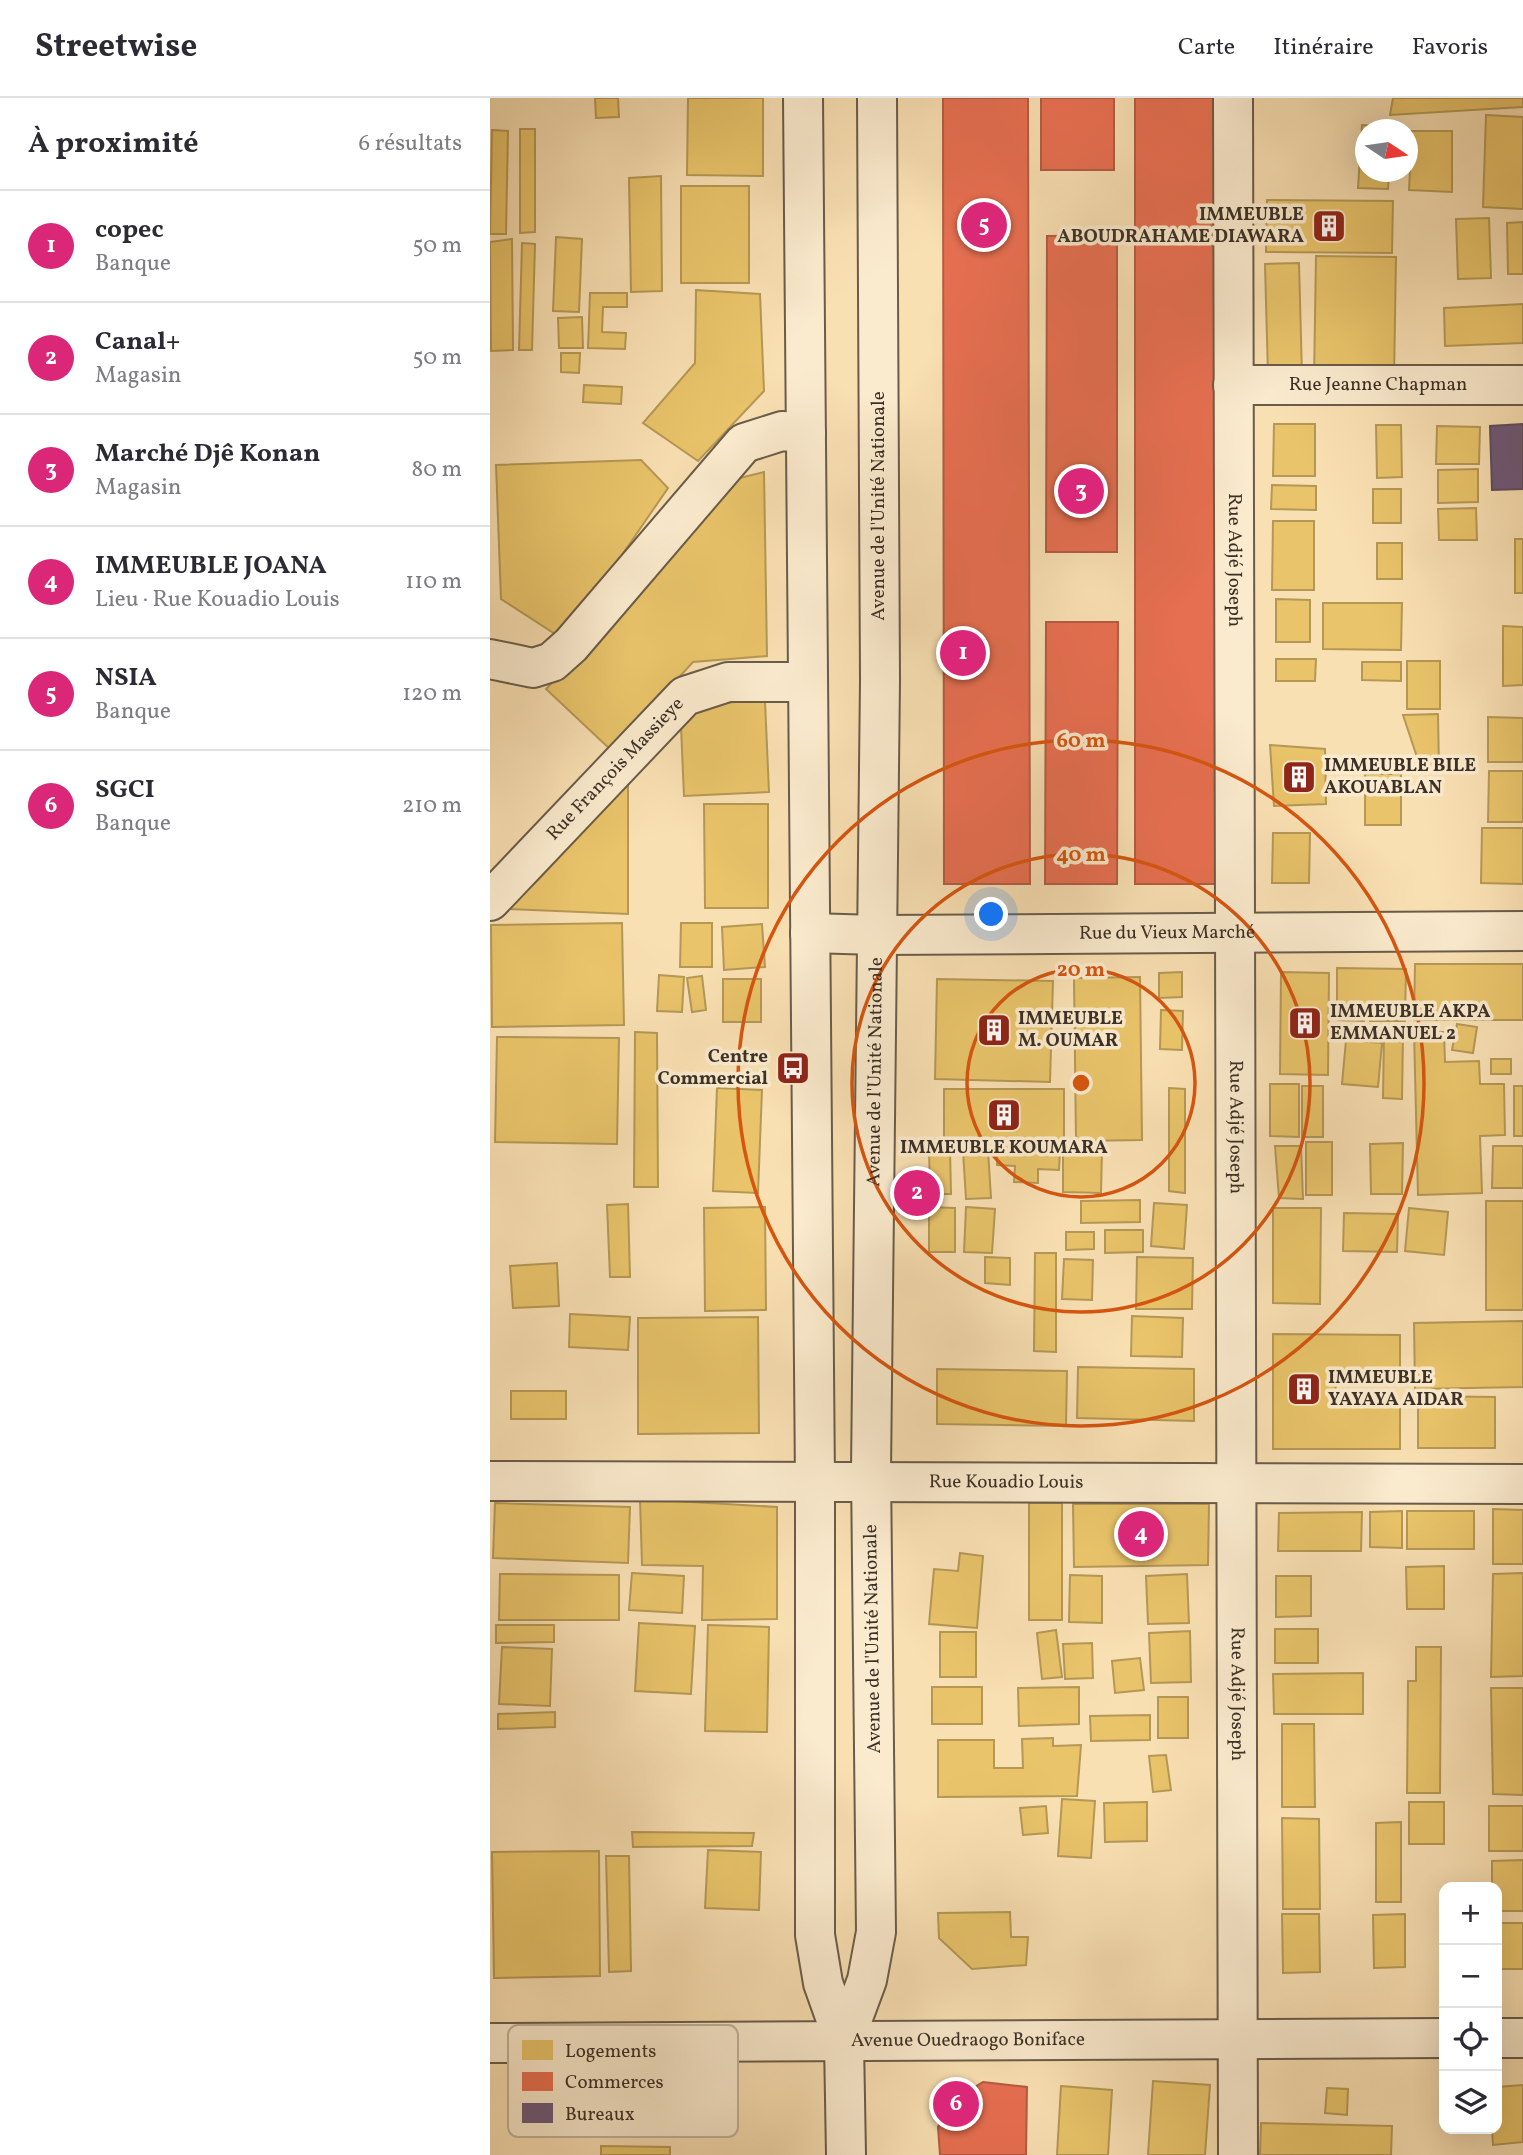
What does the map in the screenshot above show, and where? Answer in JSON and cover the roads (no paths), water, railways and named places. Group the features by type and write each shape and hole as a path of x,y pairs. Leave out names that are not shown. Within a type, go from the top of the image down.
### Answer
{"street":[{"name":"Avenue de l'Unité Nationale","path":"803,98 815,1483 815,1934 823,1983 844,2042 846,2155"},
{"name":"Avenue de l'Unité Nationale","path":"844,2042 867,1980 876,1932 872,1484 880,681 877,98"},
{"name":"Rue Adjé Joseph","path":"1233,98 1238,2155"},
{"name":"Rue Jeanne Chapman","path":"1233,385 1523,385"},
{"path":"490,659 534,668 552,662 570,645 744,443 782,431 806,433"},
{"name":"Rue François Massieye","path":"490,901 685,696 728,682 807,682"},
{"name":"Rue du Vieux Marché","path":"810,933 877,935 1523,931"},
{"name":"Rue Kouadio Louis","path":"490,1481 1523,1484"},
{"name":"Avenue Ouedraogo Boniface","path":"738,2042 1439,2038"},
{"path":"1502,2038 1523,2038"},
{"name":"Avenue Ouedraogo Boniface","path":"490,2043 508,2043"}],"place":[{"name":"NSIA","path":"984,225"},
{"name":"IMMEUBLE ABOUDRAHAME DIAWARA","path":"1329,226"},
{"name":"Marché Djê Konan","path":"1081,491"},
{"name":"copec","path":"963,653"},
{"name":"IMMEUBLE BILE AKOUABLAN","path":"1299,777"},
{"name":"IMMEUBLE AKPA EMMANUEL 2","path":"1305,1023"},
{"name":"IMMEUBLE M. OUMAR","path":"994,1030"},
{"name":"Centre Commercial","path":"793,1068"},
{"name":"IMMEUBLE KOUMARA","path":"1004,1115"},
{"name":"Canal+","path":"917,1193"},
{"name":"IMMEUBLE YAYAYA AIDAR","path":"1304,1389"},
{"name":"IMMEUBLE JOANA","path":"1141,1534"},
{"name":"SGCI","path":"956,2104"}]}
